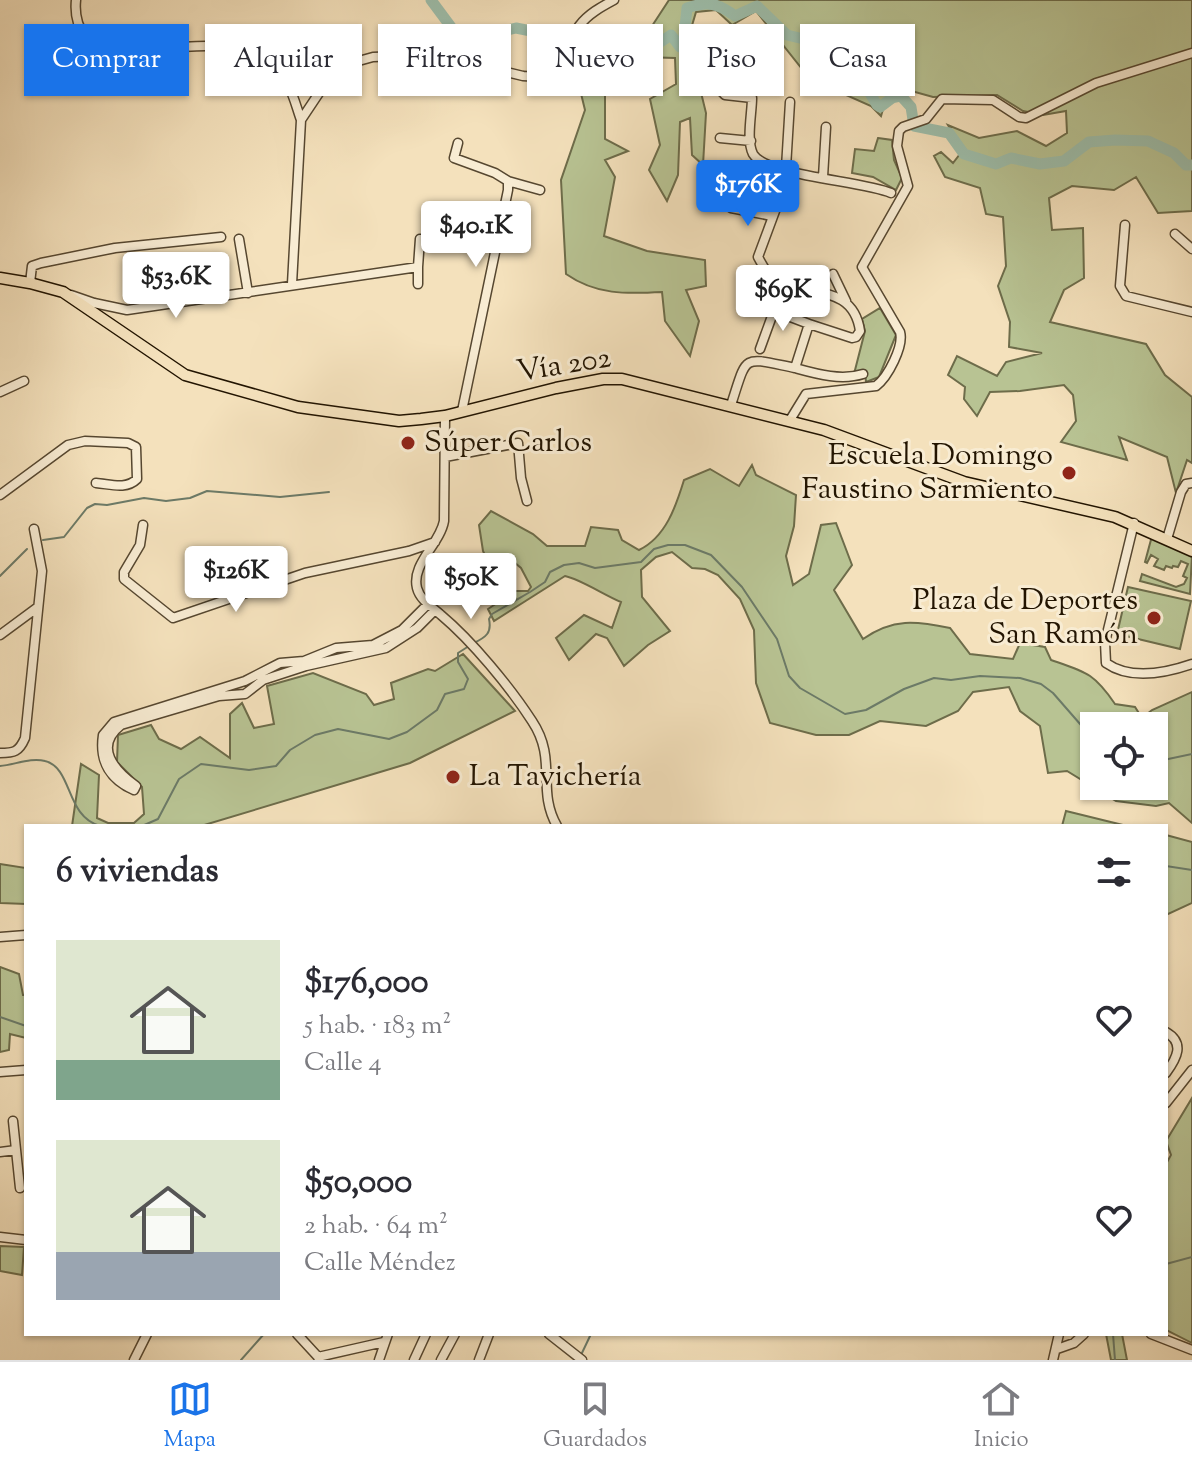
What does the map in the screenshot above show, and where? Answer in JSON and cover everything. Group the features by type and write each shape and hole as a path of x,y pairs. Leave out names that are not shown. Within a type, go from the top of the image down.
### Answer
{"main road":[{"name":"Vía 202","path":"0,278 63,292 169,366 209,383 298,407 399,421 445,416 556,388 612,378 790,420 964,482 1134,523 1192,551"}],"street":[{"path":"76,0 81,29 98,51 118,55 205,48"},
{"path":"362,60 426,56 541,77 554,67 587,17 614,0"},
{"path":"790,420 806,394 876,386 882,381 900,344 900,332 862,267 908,186 897,146 899,131 922,121 942,99 950,98 993,100 1019,117 1032,117 1096,83 1192,53"},
{"path":"292,96 301,120 292,284"},
{"path":"301,120 317,96"},
{"path":"734,96 752,98 751,141 758,159 786,172 878,187 891,193"},
{"path":"790,102 785,184 758,257 774,279 846,301"},
{"path":"823,177 826,127"},
{"path":"720,138 751,141"},
{"path":"458,143 454,158 508,181 540,190"},
{"path":"462,411 508,181"},
{"path":"731,208 772,216"},
{"path":"1125,225 1122,292 1126,296 1192,312"},
{"path":"1175,234 1192,249"},
{"path":"30,283 32,266 41,263 115,248 221,237"},
{"path":"239,239 248,293"},
{"path":"418,284 420,239"},
{"path":"63,292 127,310 418,267"},
{"path":"760,349 772,316 780,313 856,337 860,331 859,325 833,274"},
{"path":"795,368 809,324"},
{"path":"731,405 744,365 750,361 826,376 854,377 863,374"},
{"path":"0,392 24,381"},
{"path":"445,416 444,521 436,542 422,562 417,577 419,593 475,649 533,722 547,753 547,802 556,824"},
{"path":"0,495 68,445 85,441 128,443 136,447 137,479 133,483 127,486 96,483"},
{"path":"445,457 518,443 521,478 527,501"},
{"path":"1167,539 1181,492 1186,484 1192,483"},
{"path":"1134,523 1105,642 1106,663 1115,668 1155,674 1192,664"},
{"path":"143,525 140,545 124,572 124,579 173,618 305,573 409,551 436,542"},
{"path":"0,753 14,753 25,738 42,571 34,529"},
{"path":"0,635 38,607"},
{"path":"431,607 417,628 386,648 306,666 263,680 245,694 219,696 121,725 111,737 110,760 117,772 136,786 134,791 114,779 106,767 103,735 114,722 245,681 280,663 304,661 336,648 373,645 402,630 431,607"},
{"path":"0,937 24,935"},
{"path":"1168,1034 1177,1042 1178,1054 1168,1071 1183,1081"},
{"path":"0,1072 24,1070"},
{"path":"1168,1100 1192,1070"},
{"path":"13,1121 20,1188"},
{"path":"0,1152 16,1150"},
{"path":"0,1237 24,1240"},
{"path":"134,1360 146,1336"},
{"path":"299,1336 319,1358 386,1338"},
{"path":"414,1360 425,1336"},
{"path":"441,1360 454,1336"},
{"path":"479,1360 488,1336"},
{"path":"552,1336 582,1360"},
{"path":"1053,1360 1059,1336"},
{"path":"1057,1349 1074,1343 1082,1336"},
{"path":"1156,1336 1192,1350"},
{"path":"379,1360 386,1338"}],"green space":[{"path":"669,0 1192,0 1192,211 1158,213 1136,177 1114,190 1072,186 1049,198 1052,230 1083,228 1084,278 1064,290 1050,322 1146,344 1165,375 1192,397 1192,463 1187,460 1176,493 1167,457 1119,437 1127,460 1061,442 1076,421 1073,395 1064,385 990,392 977,416 964,399 965,387 948,375 957,356 997,376 1006,362 1042,353 1009,347 1010,322 998,286 1006,266 1003,217 986,214 980,188 945,177 934,156 941,152 953,163 963,150 948,125 979,138 1017,131 1046,146 1067,133 1066,111 1043,115 1023,111 997,95 933,97 915,92 915,24 800,24 800,66 784,46 784,24 766,24 756,11 734,24 716,10 696,12 692,24 679,24 679,96 702,96 706,113 703,165 692,155 690,118 680,122 678,175 667,201 649,170 660,145 650,99 663,96 663,92 676,84 675,58 663,58 663,24 653,24"},
{"path":"582,96 605,96 605,139 628,151 605,160 615,177 604,236 647,251 705,260 706,286 686,290 699,321 690,356 665,321 662,292 624,293 600,289 566,274 561,180 585,110"},
{"path":"848,96 887,96 881,116 871,106"},
{"path":"878,138 892,140 894,160 902,178 896,190 873,177 852,173 855,149 874,151"},
{"path":"880,308 896,335 879,377 866,382 865,372 854,374 865,331 862,319"},
{"path":"752,465 756,475 796,495 794,526 786,556 793,585 809,574 821,525 836,523 852,565 834,590 863,639 884,627 915,623 950,628 970,654 1013,659 1020,643 1045,647 1051,660 1088,675 1115,704 1135,707 1138,712 1080,712 1080,779 1067,771 1048,773 1040,726 1020,711 1009,687 973,692 958,711 926,726 880,721 849,735 816,735 770,723 756,683 754,630 740,599 718,575 705,569 692,568 672,552 656,557 641,570 642,597 670,631 624,666 607,638 596,634 569,660 556,638 584,615 612,628 621,602 571,578 565,576 494,621 488,609 515,591 528,591 531,587 521,568 509,558 492,571 483,551 479,525 491,511 533,534 547,546 585,546 591,527 618,530 622,540 639,550 663,529 684,480 710,469 739,486"},
{"path":"1152,536 1192,554 1190,594 1140,581 1142,574 1176,587 1184,584 1187,578 1183,576 1188,564 1181,561 1178,567 1166,566 1164,570 1154,566 1158,559 1151,555 1145,562"},
{"name":"Plaza de Deportes San Ramón","path":"1128,587 1191,601 1180,649 1117,634"},
{"path":"463,654 515,711 410,763 208,824 72,824 81,764 99,775 97,818 108,823 134,823 144,814 142,787 117,762 118,735 151,725 159,739 181,749 200,737 230,758 230,714 242,703 254,728 274,724 267,686 313,673 366,694 374,705 394,699 391,683 428,669 435,671"},
{"path":"1192,692 1192,823 1169,803 1156,806 1116,801 1168,800 1168,712 1150,712"},
{"path":"1066,811 1119,824 1063,824"},
{"path":"1168,836 1192,842 1192,903 1168,914"},
{"path":"0,864 24,868 24,904 0,903"},
{"path":"0,967 19,974 24,995 24,1038 10,1034 9,1050 0,1052"},
{"path":"1192,1098 1192,1343 1168,1331 1168,1160 1171,1155 1168,1138"},
{"path":"0,1246 24,1247 22,1275 0,1271"},
{"path":"1106,1336 1122,1336 1127,1360 1111,1360"}],"waterway":[{"path":"431,0 457,35 516,28 546,34 555,46 569,56 613,37 650,49 671,35 680,47 687,8 712,4 735,16 757,6 787,35 808,40 825,58 853,65 877,105 880,107 892,98 901,96 911,107 914,126 949,133 964,154 996,164 1011,158 1040,164 1064,161 1089,142 1148,141 1174,153 1186,165 1192,165"},
{"path":"43,540 64,537 87,508 95,504 107,505 144,498 166,501 190,498 207,491 280,497 329,492"},
{"path":"474,643 487,634 492,614 545,582 550,572 564,565 579,563 595,568 641,562 654,549 685,545 711,555 742,587 777,639 789,676 800,688 845,714 866,710 904,689 934,678 951,680 980,676 1020,678 1041,684 1080,724"},
{"path":"0,576 27,549"},
{"path":"147,824 158,819 179,779 201,764 249,770 276,766 290,750 315,735 338,729 389,739 407,732 437,710 445,694 464,689 468,679 458,662 458,653 469,646"},
{"path":"1168,759 1192,754"},
{"path":"0,766 34,760 54,765 81,813 96,824"},
{"path":"1168,866 1192,870"},
{"path":"0,1017 24,1025"},
{"path":"1168,1263 1192,1257"},
{"path":"241,1360 262,1336"},
{"path":"581,1355 590,1336"},
{"path":"1113,1336 1115,1360"}],"place":[{"name":"Súper Carlos","path":"408,443"},
{"name":"Escuela Domingo Faustino Sarmiento","path":"1069,473"},
{"name":"Plaza de Deportes San Ramón","path":"1154,618"},
{"name":"La Tavichería","path":"453,777"}]}
